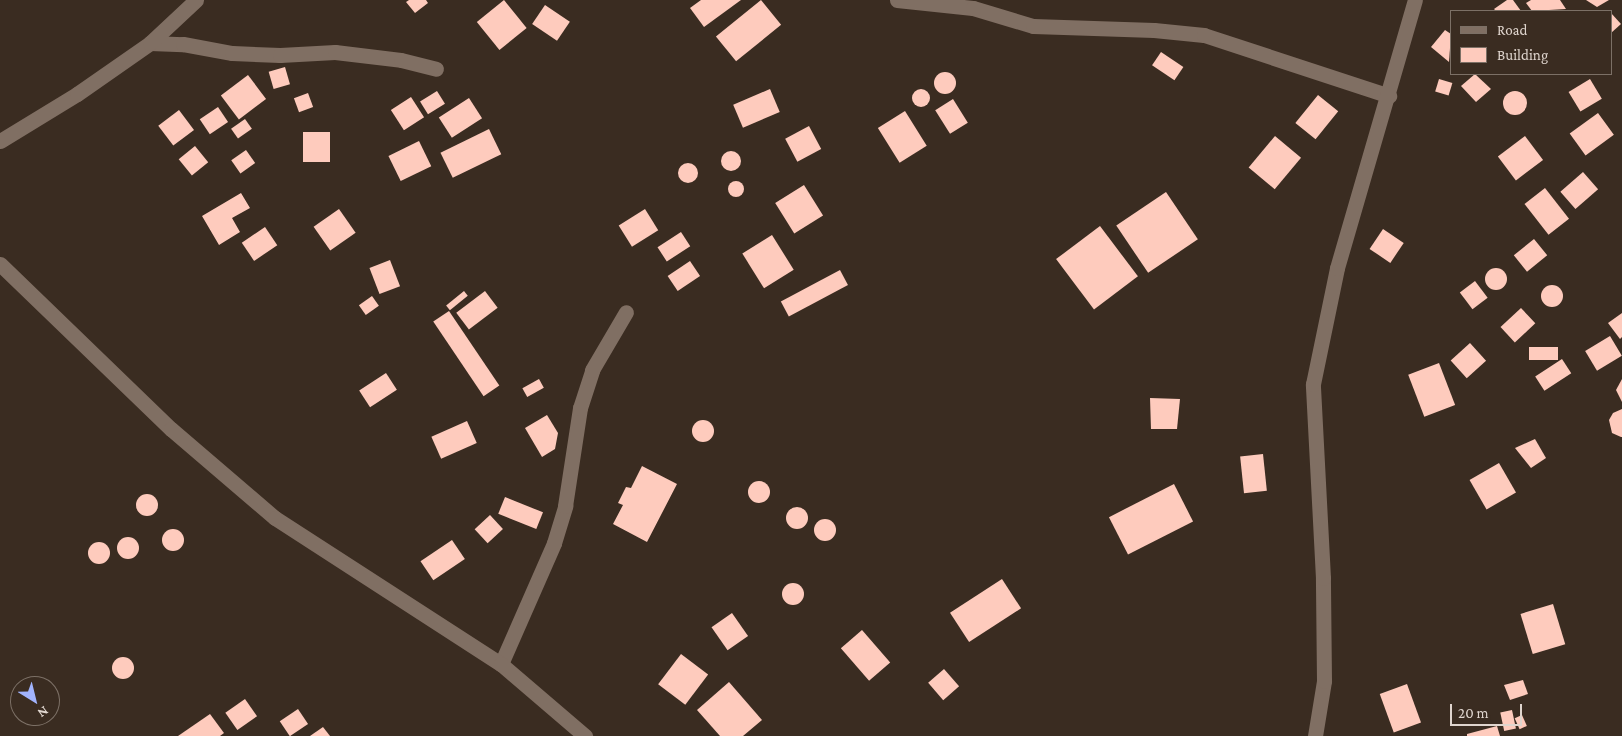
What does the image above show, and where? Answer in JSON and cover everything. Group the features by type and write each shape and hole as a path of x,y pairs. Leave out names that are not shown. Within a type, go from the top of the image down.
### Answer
{"street":[{"path":"0,140 150,43 196,0"},
{"path":"897,0 973,8 1033,26 1154,30 1204,35 1389,96"},
{"path":"1315,736 1324,682 1323,578 1313,384 1337,268 1389,96 1415,0"},
{"path":"150,43 183,44 232,53 280,55 335,52 401,60 436,69"},
{"path":"0,264 171,429 275,518 501,664 583,735"},
{"path":"501,664 554,543 565,506 580,408 592,370 626,312"}],"building":[{"path":"409,0 426,0 428,3 415,13 406,2"},
{"path":"504,0 527,28 499,50 477,22"},
{"path":"701,0 741,0 704,27 690,8"},
{"path":"761,0 781,25 736,61 716,37"},
{"path":"1507,0 1513,0 1520,10 1495,10"},
{"path":"1531,0 1560,0 1566,9 1531,10 1526,3"},
{"path":"1586,0 1609,0 1597,7"},
{"path":"545,5 570,22 557,41 532,24"},
{"path":"1612,14 1621,24 1612,32"},
{"path":"1445,30 1450,33 1449,62 1431,47"},
{"path":"1161,52 1183,67 1174,80 1152,65"},
{"path":"285,67 290,84 274,89 269,72"},
{"path":"945,72 953,75 956,83 953,91 945,94 937,91 934,83 937,75"},
{"path":"248,75 266,99 239,119 221,95"},
{"path":"1476,75 1491,89 1476,102 1461,86"},
{"path":"1439,79 1452,83 1449,96 1435,91"},
{"path":"1590,79 1602,99 1580,112 1569,92"},
{"path":"770,89 780,112 743,128 733,105"},
{"path":"917,89 925,89 930,94 928,105 917,107 912,102 912,94"},
{"path":"437,91 445,104 428,114 420,102"},
{"path":"1515,91 1523,95 1527,103 1523,111 1515,115 1507,111 1503,103 1507,95"},
{"path":"308,93 313,107 299,112 294,98"},
{"path":"1318,95 1338,111 1316,139 1295,123"},
{"path":"411,97 424,117 404,130 391,110"},
{"path":"469,98 482,118 452,138 439,118"},
{"path":"953,99 968,123 950,134 935,110"},
{"path":"218,107 228,122 210,134 200,119"},
{"path":"179,110 194,130 173,146 158,126"},
{"path":"905,111 927,146 900,163 878,128"},
{"path":"1598,113 1614,135 1586,155 1570,134"},
{"path":"245,119 252,129 238,139 231,129"},
{"path":"809,126 821,149 797,162 785,139"},
{"path":"489,129 501,154 453,178 440,153"},
{"path":"303,132 330,132 330,162 303,162"},
{"path":"1275,136 1301,158 1275,189 1249,167"},
{"path":"1525,136 1543,160 1516,180 1498,156"},
{"path":"419,141 431,166 401,181 388,156"},
{"path":"195,146 208,162 192,176 179,159"},
{"path":"246,150 255,163 240,173 231,160"},
{"path":"727,151 735,151 741,157 741,165 735,171 727,171 721,165 721,157"},
{"path":"688,163 695,166 698,173 695,180 688,183 681,180 678,173 681,166"},
{"path":"1583,172 1598,189 1575,209 1560,192"},
{"path":"736,181 744,189 736,197 728,189"},
{"path":"804,185 823,216 794,234 775,203"},
{"path":"1545,188 1569,219 1549,235 1525,204"},
{"path":"1166,192 1198,239 1148,273 1116,226"},
{"path":"241,193 250,208 232,218 240,232 219,245 202,216"},
{"path":"339,209 356,233 330,251 314,227"},
{"path":"645,209 658,230 632,247 619,225"},
{"path":"1100,226 1138,276 1094,309 1056,259"},
{"path":"265,227 277,245 254,261 242,243"},
{"path":"1383,229 1404,243 1390,263 1370,249"},
{"path":"681,232 690,246 667,262 658,247"},
{"path":"772,235 794,270 764,288 742,254"},
{"path":"1534,239 1547,255 1527,272 1514,255"},
{"path":"390,260 400,286 379,294 369,268"},
{"path":"690,261 700,276 678,291 668,276"},
{"path":"1496,268 1504,271 1507,279 1504,287 1496,290 1488,287 1485,279 1488,271"},
{"path":"840,270 848,285 789,316 781,301"},
{"path":"1475,281 1488,298 1472,309 1460,292"},
{"path":"1552,285 1560,288 1563,296 1560,304 1552,307 1544,304 1541,296 1544,288"},
{"path":"464,291 468,296 450,310 446,305"},
{"path":"485,291 498,308 469,329 456,313"},
{"path":"372,296 379,306 366,315 359,305"},
{"path":"1521,308 1535,323 1515,342 1501,327"},
{"path":"449,311 499,386 484,396 433,322"},
{"path":"1622,313 1622,337 1620,339 1608,323"},
{"path":"1610,336 1622,356 1597,371 1585,351"},
{"path":"1470,343 1486,361 1467,378 1451,360"},
{"path":"1529,347 1558,347 1558,360 1529,360"},
{"path":"1562,359 1571,373 1544,391 1535,376"},
{"path":"1439,363 1455,405 1424,417 1408,375"},
{"path":"386,373 397,390 370,407 359,390"},
{"path":"539,379 544,388 527,397 522,388"},
{"path":"1622,379 1622,402 1616,390"},
{"path":"1150,398 1180,399 1177,429 1151,429"},
{"path":"1622,409 1621,437 1612,433 1609,420 1613,413"},
{"path":"547,415 558,433 555,449 542,457 525,428"},
{"path":"703,420 711,423 714,431 711,439 703,442 695,439 692,431 695,423"},
{"path":"467,421 477,443 441,459 431,437"},
{"path":"1535,439 1546,458 1531,468 1515,448"},
{"path":"1263,454 1267,491 1244,493 1240,456"},
{"path":"1499,463 1516,492 1487,509 1470,480"},
{"path":"642,466 677,484 647,542 613,524 623,505 618,503 626,487 631,488"},
{"path":"759,481 767,484 770,492 767,500 759,503 751,500 748,492 751,484"},
{"path":"1174,484 1193,521 1128,555 1109,517"},
{"path":"147,494 155,497 158,505 155,513 147,516 139,513 136,505 139,497"},
{"path":"505,497 543,512 536,529 498,514"},
{"path":"797,507 805,510 808,518 805,526 797,529 789,526 786,518 789,510"},
{"path":"490,515 503,529 488,543 475,529"},
{"path":"825,519 833,522 836,530 833,538 825,541 817,538 814,530 817,522"},
{"path":"173,529 181,532 184,540 181,548 173,551 165,548 162,540 165,532"},
{"path":"128,537 136,540 139,548 136,556 128,559 120,556 117,548 120,540"},
{"path":"452,540 465,559 433,580 420,561"},
{"path":"99,542 107,545 110,553 107,561 99,564 91,561 88,553 91,545"},
{"path":"1002,579 1021,608 969,642 950,613"},
{"path":"793,583 801,586 804,594 801,602 793,605 785,602 782,594 785,586"},
{"path":"1553,604 1565,644 1533,654 1520,614"},
{"path":"732,613 748,636 728,650 712,627"},
{"path":"862,630 890,662 869,681 841,648"},
{"path":"681,654 708,674 685,705 658,684"},
{"path":"123,657 131,660 134,668 131,676 123,679 115,676 112,668 115,660"},
{"path":"944,669 959,686 943,700 928,683"},
{"path":"1523,680 1528,694 1510,700 1504,685"},
{"path":"729,682 762,720 743,736 720,736 697,710"},
{"path":"1407,684 1421,723 1394,732 1380,694"},
{"path":"245,699 257,716 237,730 225,713"},
{"path":"298,709 308,724 290,736 280,721"},
{"path":"1512,710 1516,729 1504,731 1500,712"},
{"path":"210,714 224,733 220,736 178,736"},
{"path":"1522,715 1527,726 1520,729 1515,718"},
{"path":"1497,726 1500,736 1467,736 1467,734"},
{"path":"323,727 330,736 310,736"}]}
